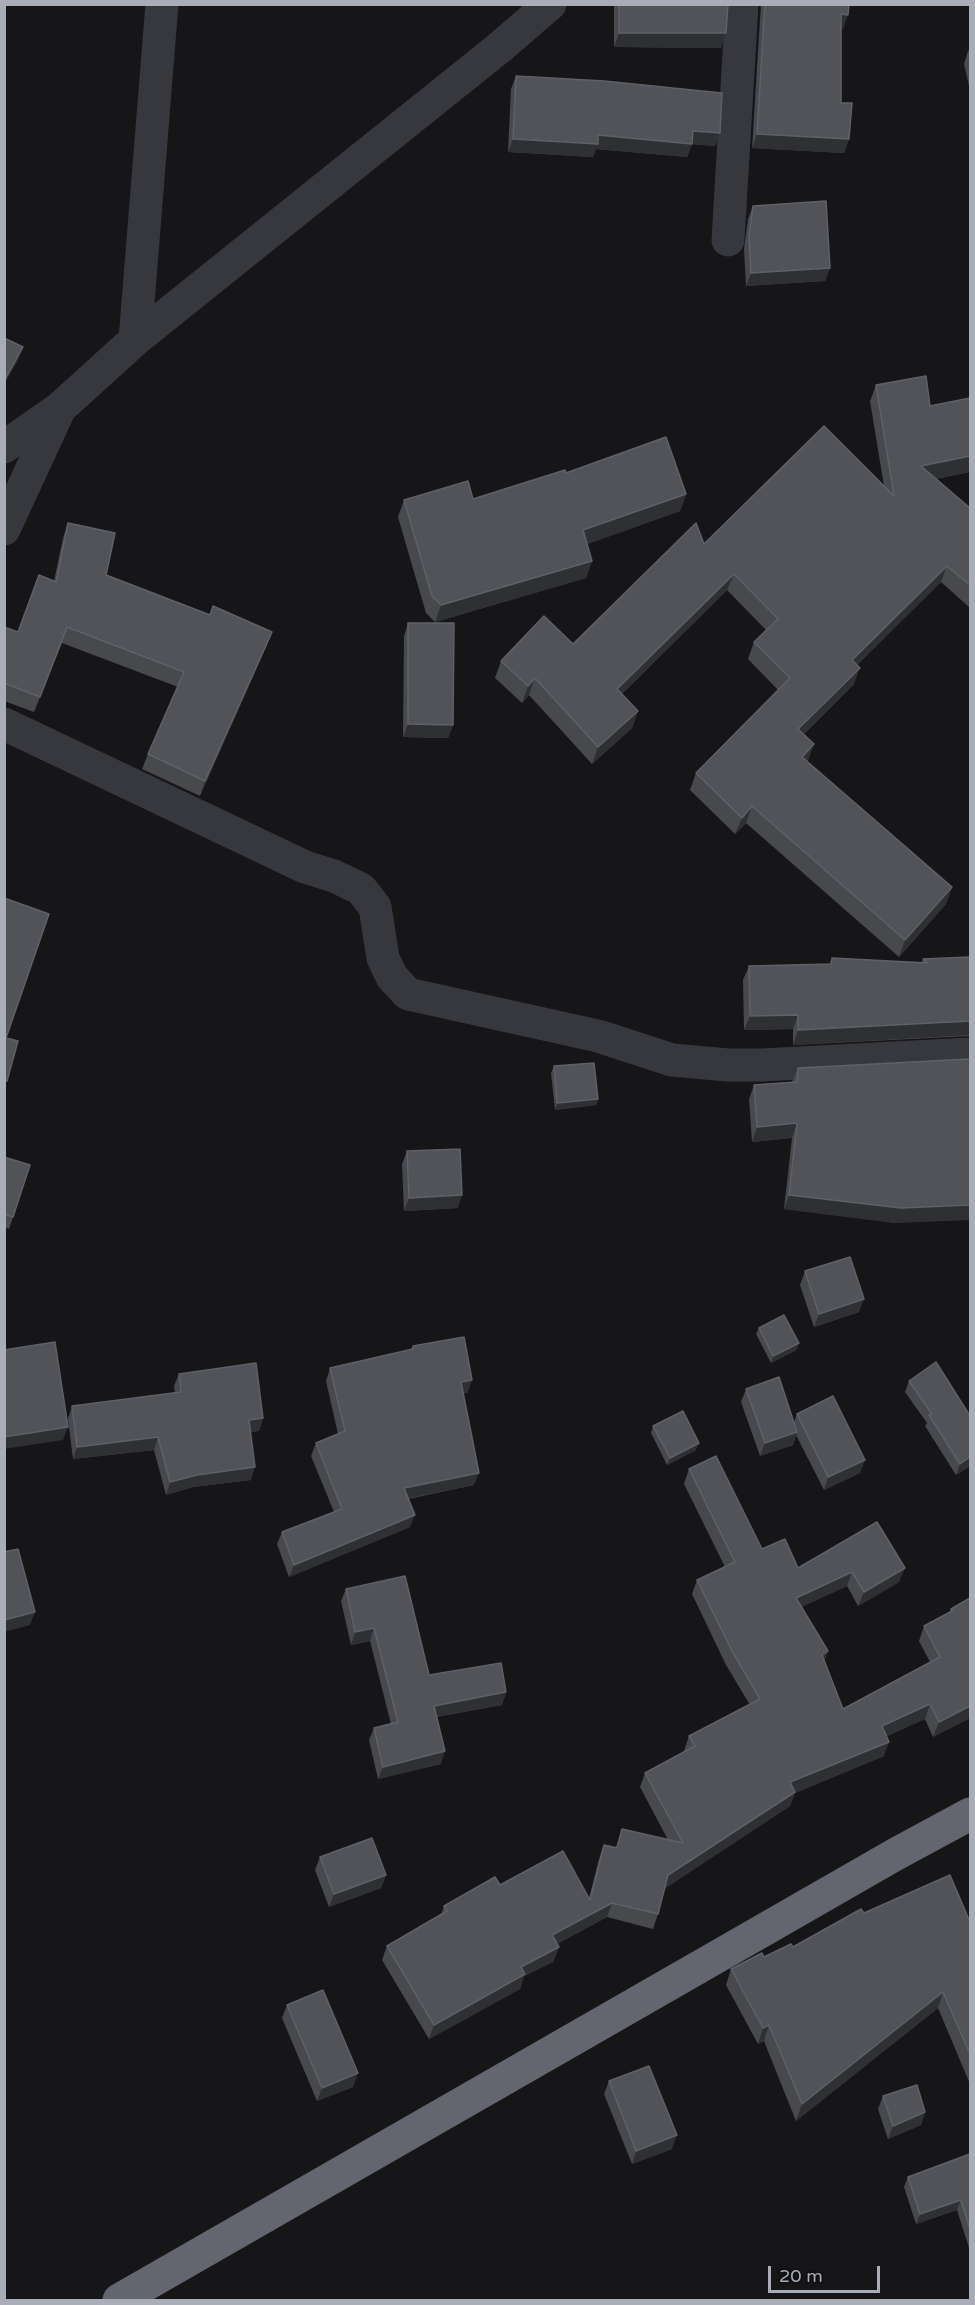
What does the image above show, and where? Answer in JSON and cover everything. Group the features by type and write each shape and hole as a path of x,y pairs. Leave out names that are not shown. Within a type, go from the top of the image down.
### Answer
{"highway":[{"path":"119,2301 896,1854 970,1814"}],"street":[{"path":"135,340 162,4"},
{"path":"4,447 60,408 135,340 499,48 550,4"},
{"path":"728,240 742,4"},
{"path":"4,529 60,408"},
{"path":"4,724 305,867 334,876 361,890 375,907 383,958 392,977 408,994 598,1036 672,1060 728,1065 762,1065 970,1054"}],"building":[{"path":"619,4 728,4 726,33 619,33"},
{"path":"765,4 849,4 848,15 841,14 841,103 852,103 849,139 757,134"},
{"path":"516,76 604,81 722,93 720,133 693,131 692,144 598,135 598,144 513,139"},
{"path":"826,201 830,268 751,273 749,236 753,206"},
{"path":"4,338 23,347 4,381"},
{"path":"926,376 930,406 970,398 970,456 921,466 970,508 970,585 947,566 852,660 860,668 798,729 814,744 802,757 952,887 905,940 752,806 742,818 696,773 790,678 754,642 778,619 734,574 617,689 638,711 598,747 535,678 528,686 501,661 544,616 573,644 696,523 704,544 824,426 894,496 876,385"},
{"path":"666,437 686,494 583,530 592,561 441,605 432,596 404,500 468,481 473,499 565,470 566,473"},
{"path":"68,523 115,533 106,575 210,615 213,606 272,632 205,781 148,754 184,672 67,627 40,697 4,683 4,627 18,632 39,575 56,582"},
{"path":"408,623 454,623 453,725 408,724"},
{"path":"4,898 49,914 6,1038 18,1041 7,1081 4,1081"},
{"path":"970,957 970,1021 798,1030 798,1015 750,1016 749,966 831,964 832,958 928,963 923,959"},
{"path":"970,1059 970,1205 901,1208 789,1195 797,1123 757,1127 754,1085 797,1082 798,1068"},
{"path":"594,1063 598,1099 557,1103 554,1066"},
{"path":"460,1149 462,1195 409,1198 407,1151"},
{"path":"4,1157 30,1165 13,1217 4,1214"},
{"path":"850,1257 864,1299 819,1314 805,1271"},
{"path":"784,1315 799,1343 773,1356 759,1328"},
{"path":"464,1337 472,1380 461,1382 479,1473 404,1488 415,1515 294,1565 282,1532 342,1509 316,1443 345,1431 330,1368 413,1349 413,1346"},
{"path":"55,1342 68,1427 4,1437 4,1350"},
{"path":"936,1362 970,1416 970,1457 960,1464 929,1415 932,1414 909,1381"},
{"path":"256,1363 263,1418 249,1420 255,1467 197,1475 170,1482 158,1437 77,1447 72,1406 181,1392 179,1374"},
{"path":"779,1377 797,1432 765,1443 746,1389"},
{"path":"833,1396 865,1460 828,1477 797,1414"},
{"path":"683,1411 699,1443 670,1458 653,1426"},
{"path":"716,1456 762,1549 785,1539 798,1568 877,1522 905,1568 864,1592 852,1572 796,1598 828,1651 822,1655 843,1709 940,1657 924,1626 970,1598 970,1706 939,1722 930,1704 882,1726 889,1742 790,1782 795,1792 668,1875 658,1914 612,1903 552,1935 559,1947 521,1967 525,1974 434,2025 387,1946 447,1911 444,1906 495,1877 500,1885 563,1851 590,1900 604,1845 617,1848 622,1829 683,1843 645,1773 695,1746 689,1736 760,1699 732,1651 697,1580 735,1562 689,1469"},
{"path":"18,1549 35,1612 4,1620 4,1552"},
{"path":"405,1576 429,1675 501,1663 506,1692 434,1706 445,1751 383,1767 374,1728 398,1722 374,1628 355,1632 346,1589"},
{"path":"372,1838 386,1875 334,1894 320,1857"},
{"path":"950,1875 970,1922 970,2054 943,1992 802,2104 769,2025 763,2028 731,1969 762,1953 764,1957 791,1944 793,1947 861,1909 864,1913"},
{"path":"323,1990 358,2073 322,2088 287,2005"},
{"path":"649,2066 677,2135 636,2151 609,2081"},
{"path":"917,2085 925,2112 893,2126 883,2096"},
{"path":"970,2154 970,2229 961,2200 920,2214 908,2177"}]}
